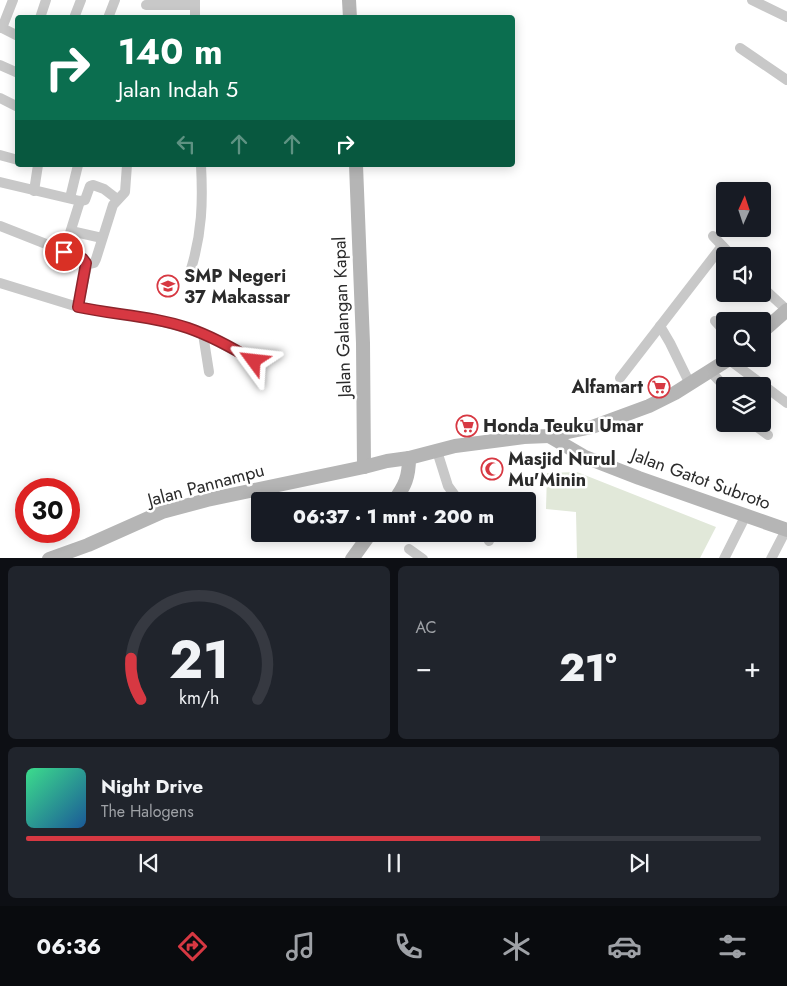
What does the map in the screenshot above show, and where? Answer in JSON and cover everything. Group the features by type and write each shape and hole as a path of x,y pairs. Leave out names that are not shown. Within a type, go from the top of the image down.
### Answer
{"main road":[{"path":"349,0 350,15"},
{"name":"Jalan Galangan Kapal","path":"356,167 363,343 371,466"},
{"path":"771,324 787,310"},
{"name":"Jalan Pannampu","path":"49,558 88,546 162,512 206,500 386,464 455,446 524,437 549,436 592,427 649,406 718,367"},
{"name":"Jalan Gatot Subroto","path":"549,436 585,457 786,530"},
{"path":"400,492 408,475 403,459"},
{"path":"352,558 364,542"}],"street":[{"path":"13,0 1,28 15,35"},
{"path":"41,15 46,0"},
{"path":"75,15 81,0"},
{"path":"109,15 115,0"},
{"path":"752,0 764,2 787,17"},
{"path":"146,6 195,2 195,15"},
{"path":"740,48 785,75"},
{"path":"0,65 15,72"},
{"path":"0,98 15,106"},
{"path":"0,155 15,159"},
{"path":"34,191 38,167"},
{"path":"64,252 71,231 78,167"},
{"path":"0,226 83,259 86,263 94,263 110,211 117,199 123,196 125,192 127,167"},
{"path":"190,269 202,218 201,167"},
{"path":"0,182 75,200 85,200 90,186 93,185 104,189 117,199"},
{"path":"71,231 102,238"},
{"path":"620,378 722,246 713,236"},
{"path":"78,307 86,263"},
{"path":"0,283 78,307 174,324 203,334 254,361"},
{"path":"771,295 787,310"},
{"path":"660,326 690,384"},
{"path":"203,334 209,372"},
{"path":"740,367 787,403"},
{"path":"711,372 716,377"},
{"path":"764,432 768,435"},
{"path":"437,451 448,486 452,492"},
{"path":"724,558 746,515"},
{"path":"771,558 786,530"},
{"path":"409,549 423,558"}],"green space":[{"path":"577,472 716,527 700,558 577,558 576,512 546,509 547,473"}],"place":[{"name":"SMP Negeri 37 Makassar","path":"168,286"},
{"name":"Alfamart","path":"659,387"},
{"name":"Honda Teuku Umar","path":"467,426"},
{"name":"Masjid Nurul Mu'Minin","path":"492,469"}],"route":[{"path":"64,252 83,259 87,266 78,307 174,324 207,336 254,361"}]}
